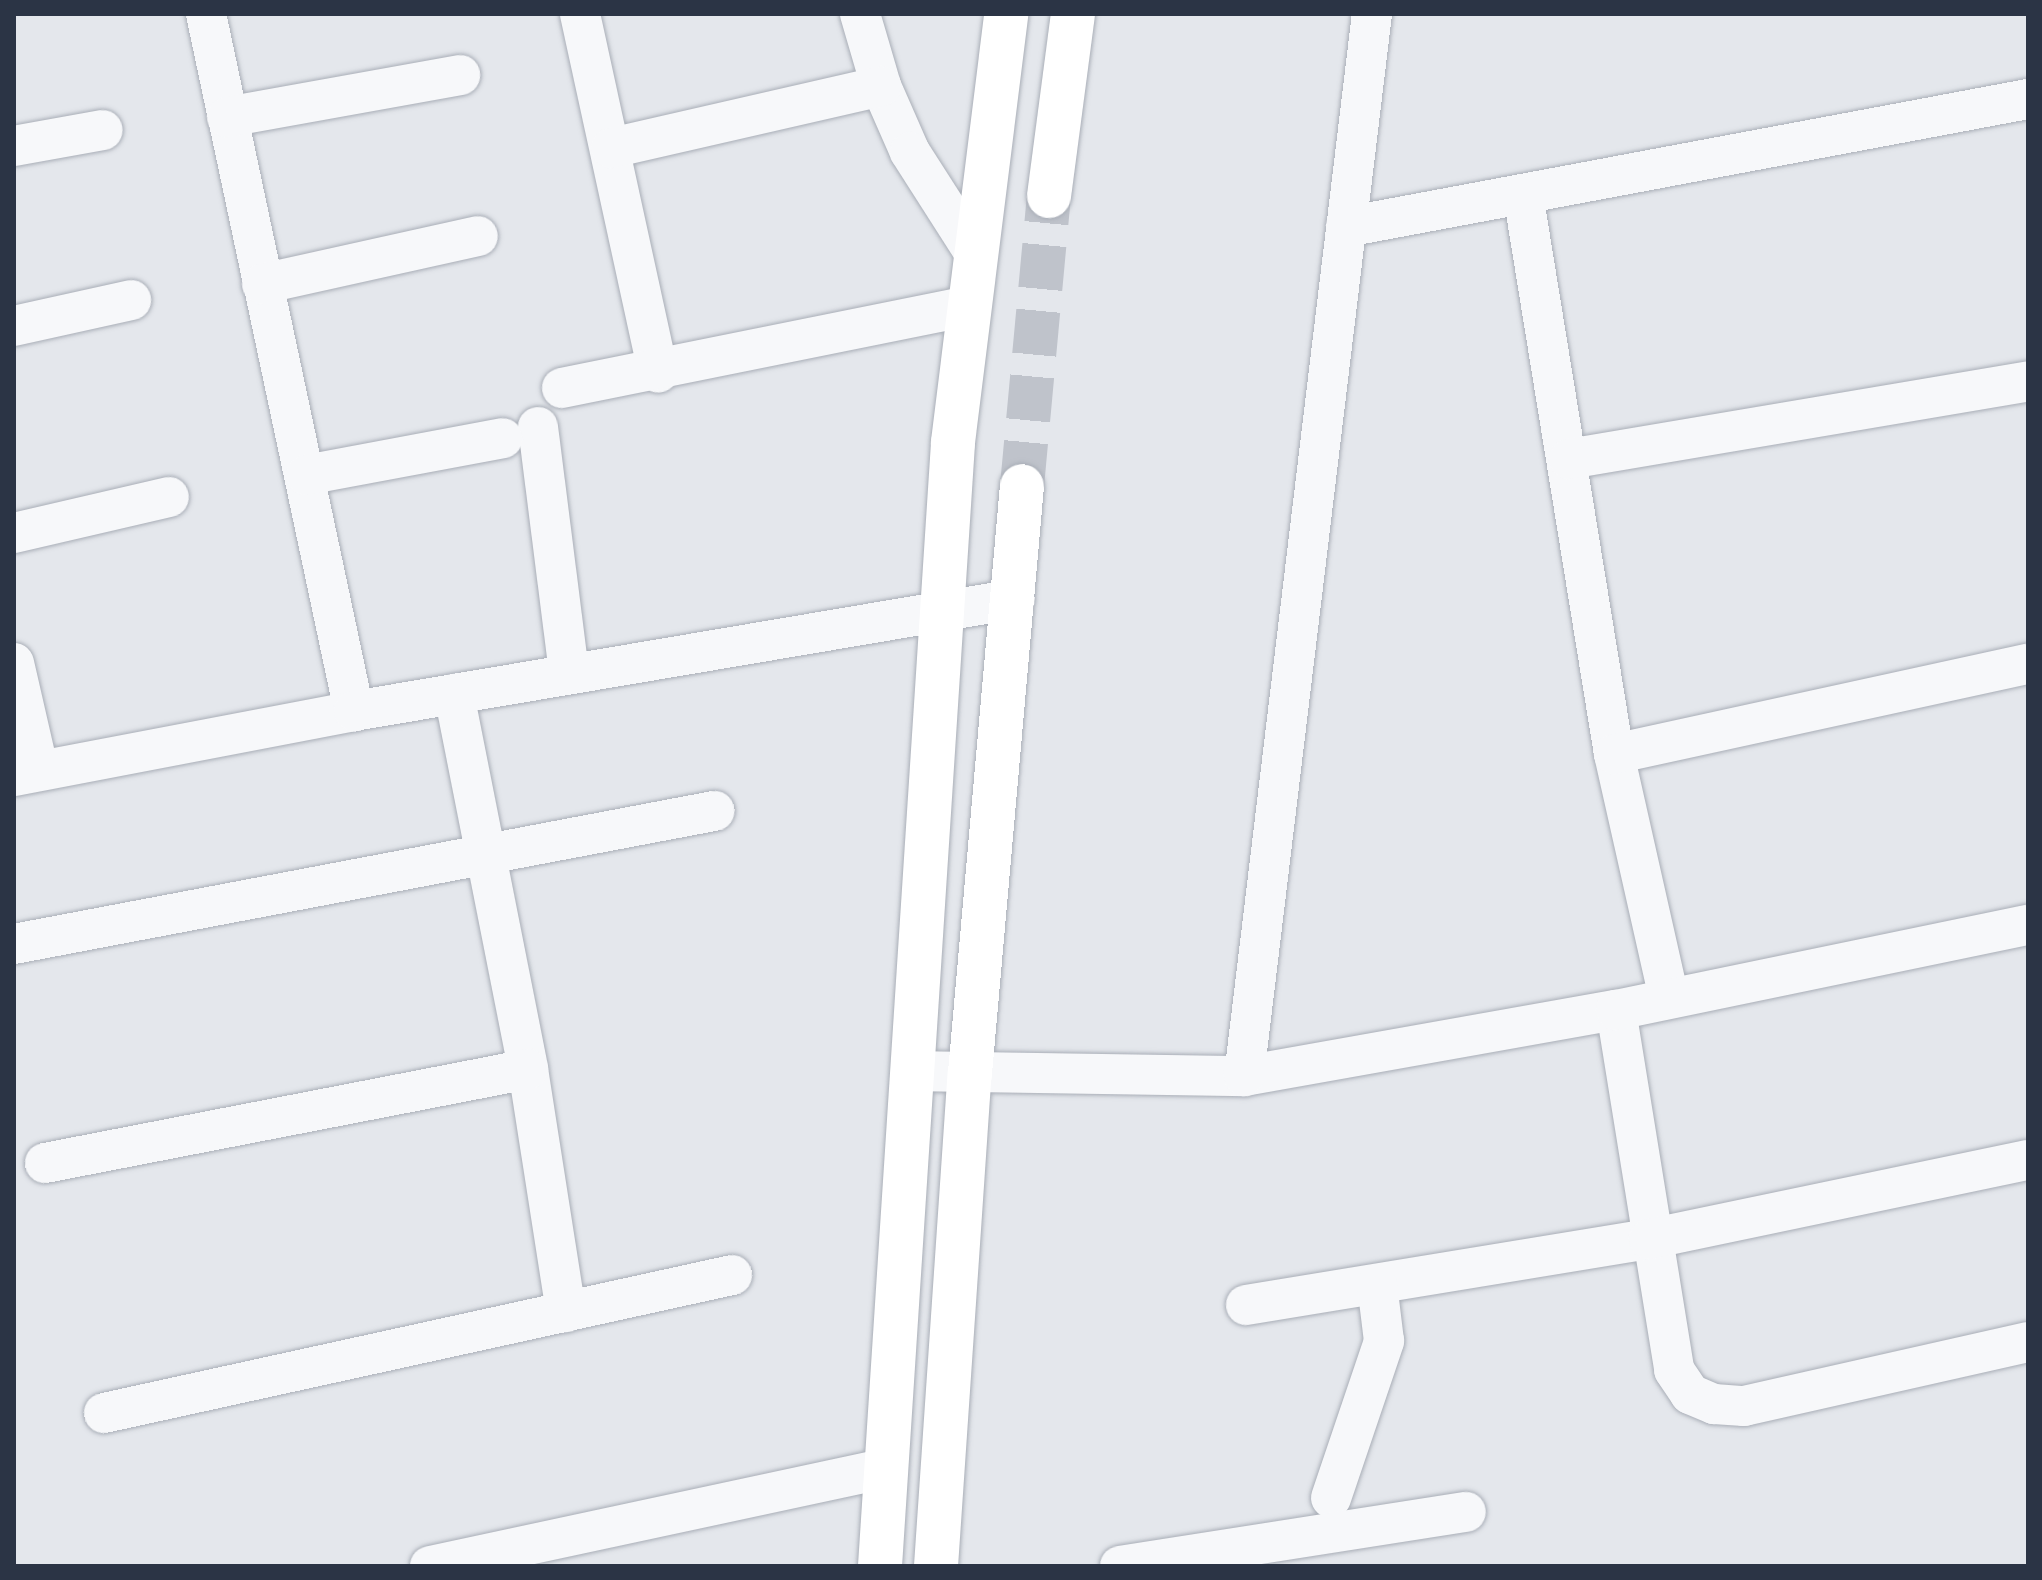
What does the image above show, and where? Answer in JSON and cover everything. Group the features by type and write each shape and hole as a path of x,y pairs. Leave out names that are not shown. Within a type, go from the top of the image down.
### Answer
{"street":[{"path":"206,14 354,711"},
{"path":"580,14 658,373"},
{"path":"860,14 881,86 910,152 974,252"},
{"path":"880,1566 941,612 967,306 1006,14"},
{"path":"1049,196 1073,14"},
{"path":"1244,1076 1372,14"},
{"path":"227,117 460,75"},
{"path":"611,148 881,86"},
{"path":"1346,227 2028,99"},
{"path":"14,146 103,130"},
{"path":"1523,194 1569,459 1614,754 1669,998"},
{"path":"262,284 478,236"},
{"path":"14,326 131,300"},
{"path":"562,388 658,373 967,306"},
{"path":"1569,459 2028,381"},
{"path":"306,475 521,432 569,674"},
{"path":"936,1566 970,1073 1015,599 1022,486"},
{"path":"14,533 169,497"},
{"path":"14,663 26,772 354,711 1015,599"},
{"path":"1614,754 2028,664"},
{"path":"454,694 528,1069 566,1312"},
{"path":"14,944 714,811"},
{"path":"912,1071 1244,1076 1616,1010 2028,925"},
{"path":"1616,1010 1649,1239 1674,1370 1690,1394 1714,1404 1744,1406 2028,1342"},
{"path":"45,1163 528,1069"},
{"path":"1246,1305 1649,1239 2028,1160"},
{"path":"104,1413 732,1275"},
{"path":"1331,1498 1384,1341 1377,1284"},
{"path":"430,1566 884,1469"},
{"path":"1120,1566 1466,1512"}],"tunnel":[{"path":"1022,486 1049,196"}]}
